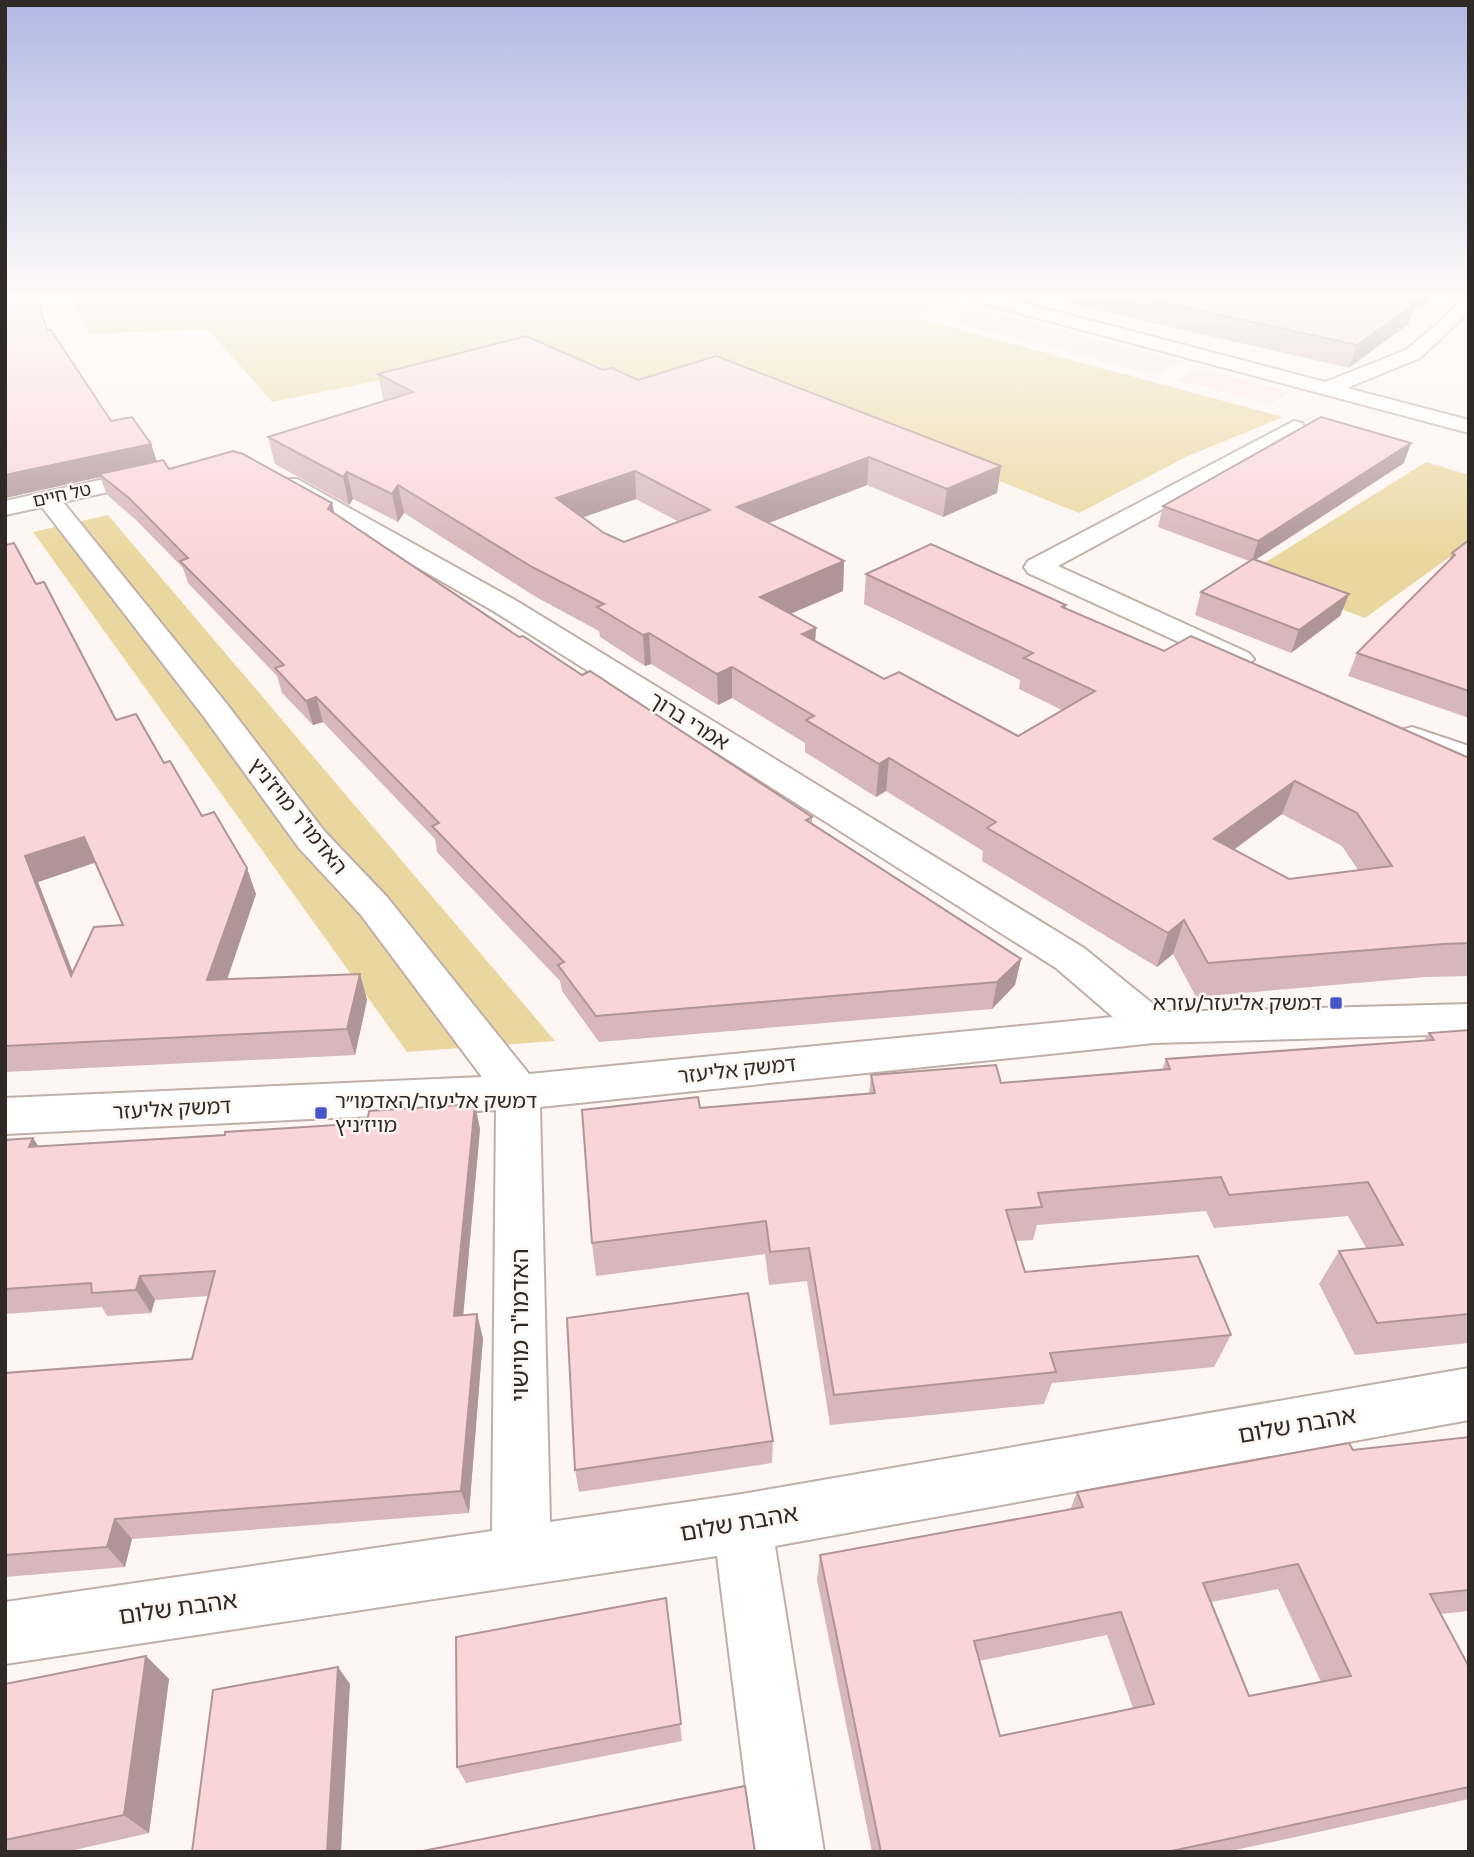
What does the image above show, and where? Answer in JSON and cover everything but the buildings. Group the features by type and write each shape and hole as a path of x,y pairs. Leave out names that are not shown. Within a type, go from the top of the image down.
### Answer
{"street":[{"path":"1332,384 1469,414"},
{"path":"1332,384 1469,427"},
{"path":"1264,671 1037,567 1294,428"},
{"name":"אמרי ברוך","path":"258,467 505,606 1070,957 1154,1028"},
{"name":"טל חיים","path":"5,508 176,471"},
{"name":"האדמו\"ר מויז'ניץ","path":"47,498 215,710 312,840 374,906 518,1092"},
{"path":"1390,728 1469,757"},
{"name":"דמשק אליעזר","path":"5,1116 518,1092 1154,1028 1469,1019"},
{"name":"האדמו\"ר מוישוי","path":"518,1092 521,1558"},
{"name":"אהבת שלום","path":"5,1633 742,1523 1469,1394"},
{"path":"742,1523 789,1852"}],"shaded area":[{"path":"256,384 363,384 272,402"},
{"path":"612,384 679,384 639,396"},
{"path":"757,384 1159,384 1283,417 1186,457 1079,513"},
{"path":"1192,384 1258,384 1290,392 1271,404"},
{"path":"1426,462 1469,475 1469,543 1365,618 1247,574"},
{"path":"108,515 555,1041 407,1052 33,532"}],"place":[{"name":"דמשק אליעזר/עזרא","path":"1336,1003"},
{"name":"דמשק אליעזר/האדמו״ר מויז׳ניץ","path":"321,1113"}]}
